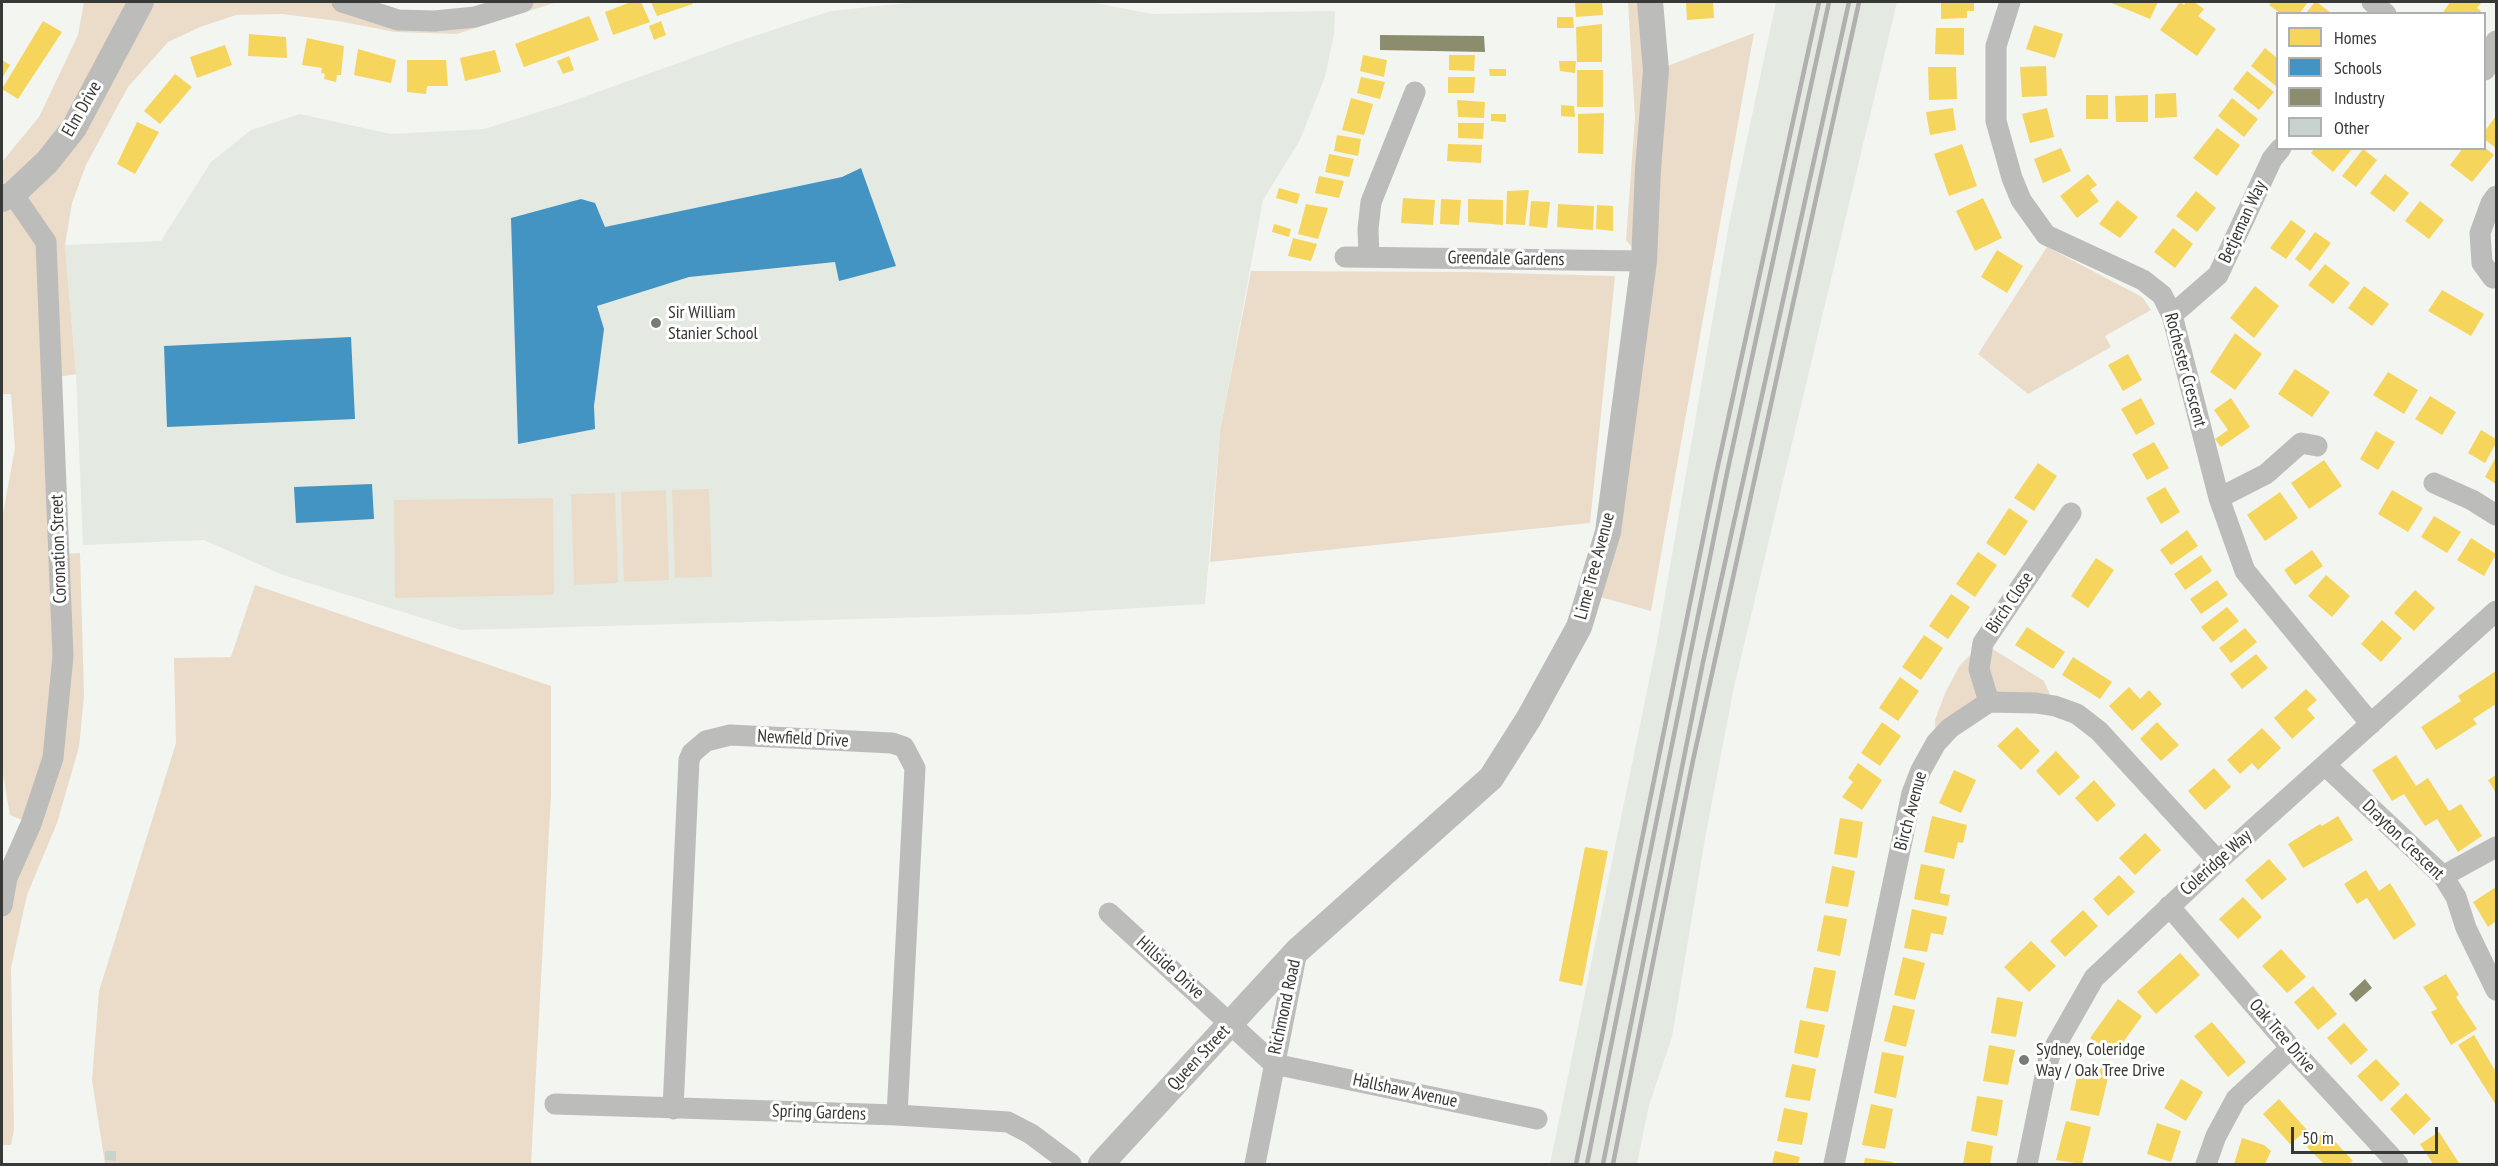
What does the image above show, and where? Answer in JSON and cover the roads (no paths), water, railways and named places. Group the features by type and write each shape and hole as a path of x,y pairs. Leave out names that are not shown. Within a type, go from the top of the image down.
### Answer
{"street":[{"name":"Elm Drive","path":"7,197 47,162 74,129 141,2"},
{"path":"342,2 398,20 435,21 475,17 523,2"},
{"name":"Lime Tree Avenue","path":"1297,951 1491,778 1529,718 1579,627 1608,532 1644,261 1656,70 1650,2"},
{"name":"Rochester Crescent","path":"2010,2 1996,46 1996,121 2012,178 2021,200 2046,235 2143,280 2162,295 2172,315 2219,498 2245,571 2371,724"},
{"path":"2372,2 2384,12"},
{"path":"2486,67 2496,41"},
{"path":"1369,256 1368,229 1371,202 1415,92"},
{"name":"Betjeman Way","path":"2172,315 2218,275 2272,159 2279,150"},
{"path":"2493,278 2482,263 2480,232 2496,196"},
{"name":"Coronation Street","path":"2,906 7,878 31,824 53,758 63,656 46,242 7,197"},
{"name":"Greendale Gardens","path":"1345,257 1644,261"},
{"path":"2219,498 2266,474 2301,443 2317,446"},
{"path":"2434,483 2472,500 2496,515"},
{"name":"Birch Close","path":"1989,702 1979,669 1983,643 2071,513"},
{"name":"Coleridge Way","path":"2026,1164 2049,1057 2094,978 2218,861 2493,614"},
{"path":"1989,702 2036,703 2055,706 2077,714 2099,731 2218,861"},
{"name":"Birch Avenue","path":"1834,1164 1912,793 1921,770 1936,743 1950,728 1989,702"},
{"name":"Newfield Drive","path":"673,1109 689,760 692,753 706,741 730,735 892,743 904,747 915,768 897,1115"},
{"name":"Drayton Crescent","path":"2325,765 2443,876 2456,897 2466,928 2496,990"},
{"path":"2443,876 2496,847"},
{"name":"Oak Tree Drive","path":"2169,906 2291,1048 2398,1164"},
{"name":"Hillside Drive","path":"1109,913 1231,1023"},
{"name":"Queen Street","path":"1101,1164 1297,951"},
{"name":"Richmond Road","path":"1255,1164 1297,951"},
{"name":"Richmond Road","path":"1231,1023 1274,1064"},
{"path":"2206,1164 2216,1136 2236,1100 2291,1048"},
{"name":"Hallshaw Avenue","path":"1274,1064 1537,1119"},
{"name":"Spring Gardens","path":"555,1104 897,1115 1008,1122 1030,1134 1071,1164"}],"railway":[{"path":"1576,1164 1717,470 1819,2"},
{"path":"1587,1164 1727,473 1829,2"},
{"path":"1603,1164 1703,662 1849,2"},
{"path":"1613,1164 1692,765 1859,2"}],"place":[{"name":"Sir William Stanier School","path":"656,323"},
{"name":"Sydney, Coleridge Way / Oak Tree Drive","path":"2024,1060"}]}
